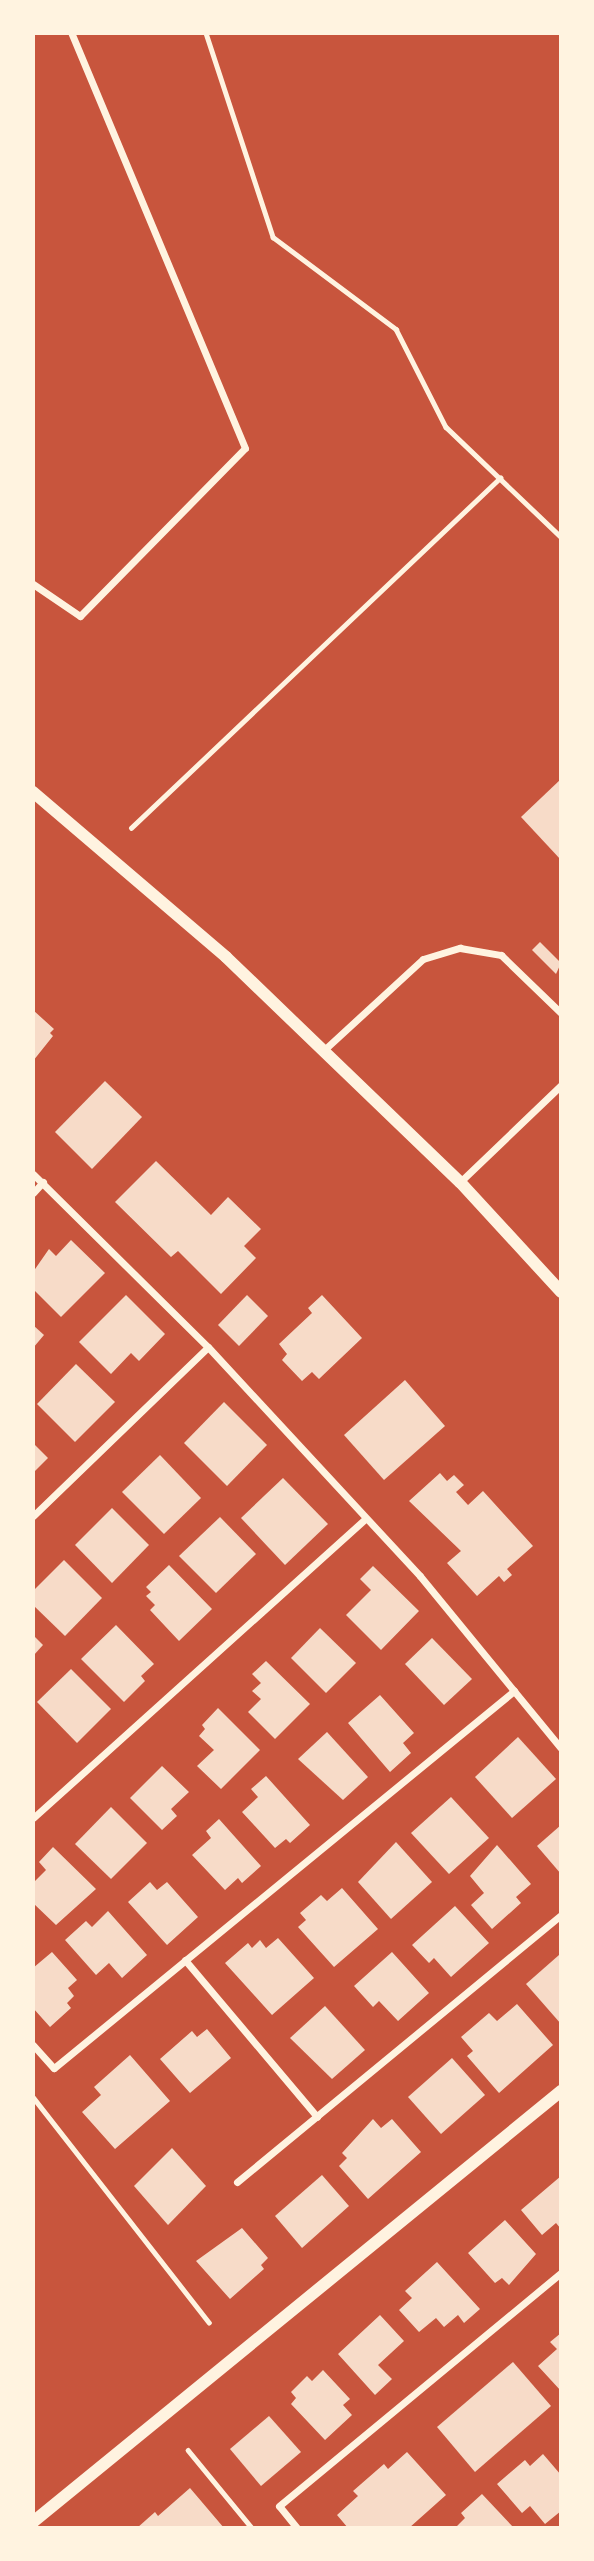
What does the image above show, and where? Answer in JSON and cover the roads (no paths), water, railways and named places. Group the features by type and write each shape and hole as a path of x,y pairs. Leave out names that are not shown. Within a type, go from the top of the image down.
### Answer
{"street":[{"path":"33,584 80,616 246,448 71,33"},
{"path":"33,792 226,957 460,1182 561,1292"},
{"path":"324,1050 423,960 460,948 501,955 561,1013"},
{"path":"460,1182 561,1085"},
{"path":"33,1174 208,1347 420,1576 561,1748"},
{"path":"33,1192 43,1182"},
{"path":"33,1517 208,1347"},
{"path":"33,1818 365,1519"},
{"path":"33,2045 54,2068 514,1691"},
{"path":"237,2182 561,1915"},
{"path":"185,1960 317,2117"},
{"path":"33,2522 561,2091"},
{"path":"297,2528 279,2506 561,2273"}]}
